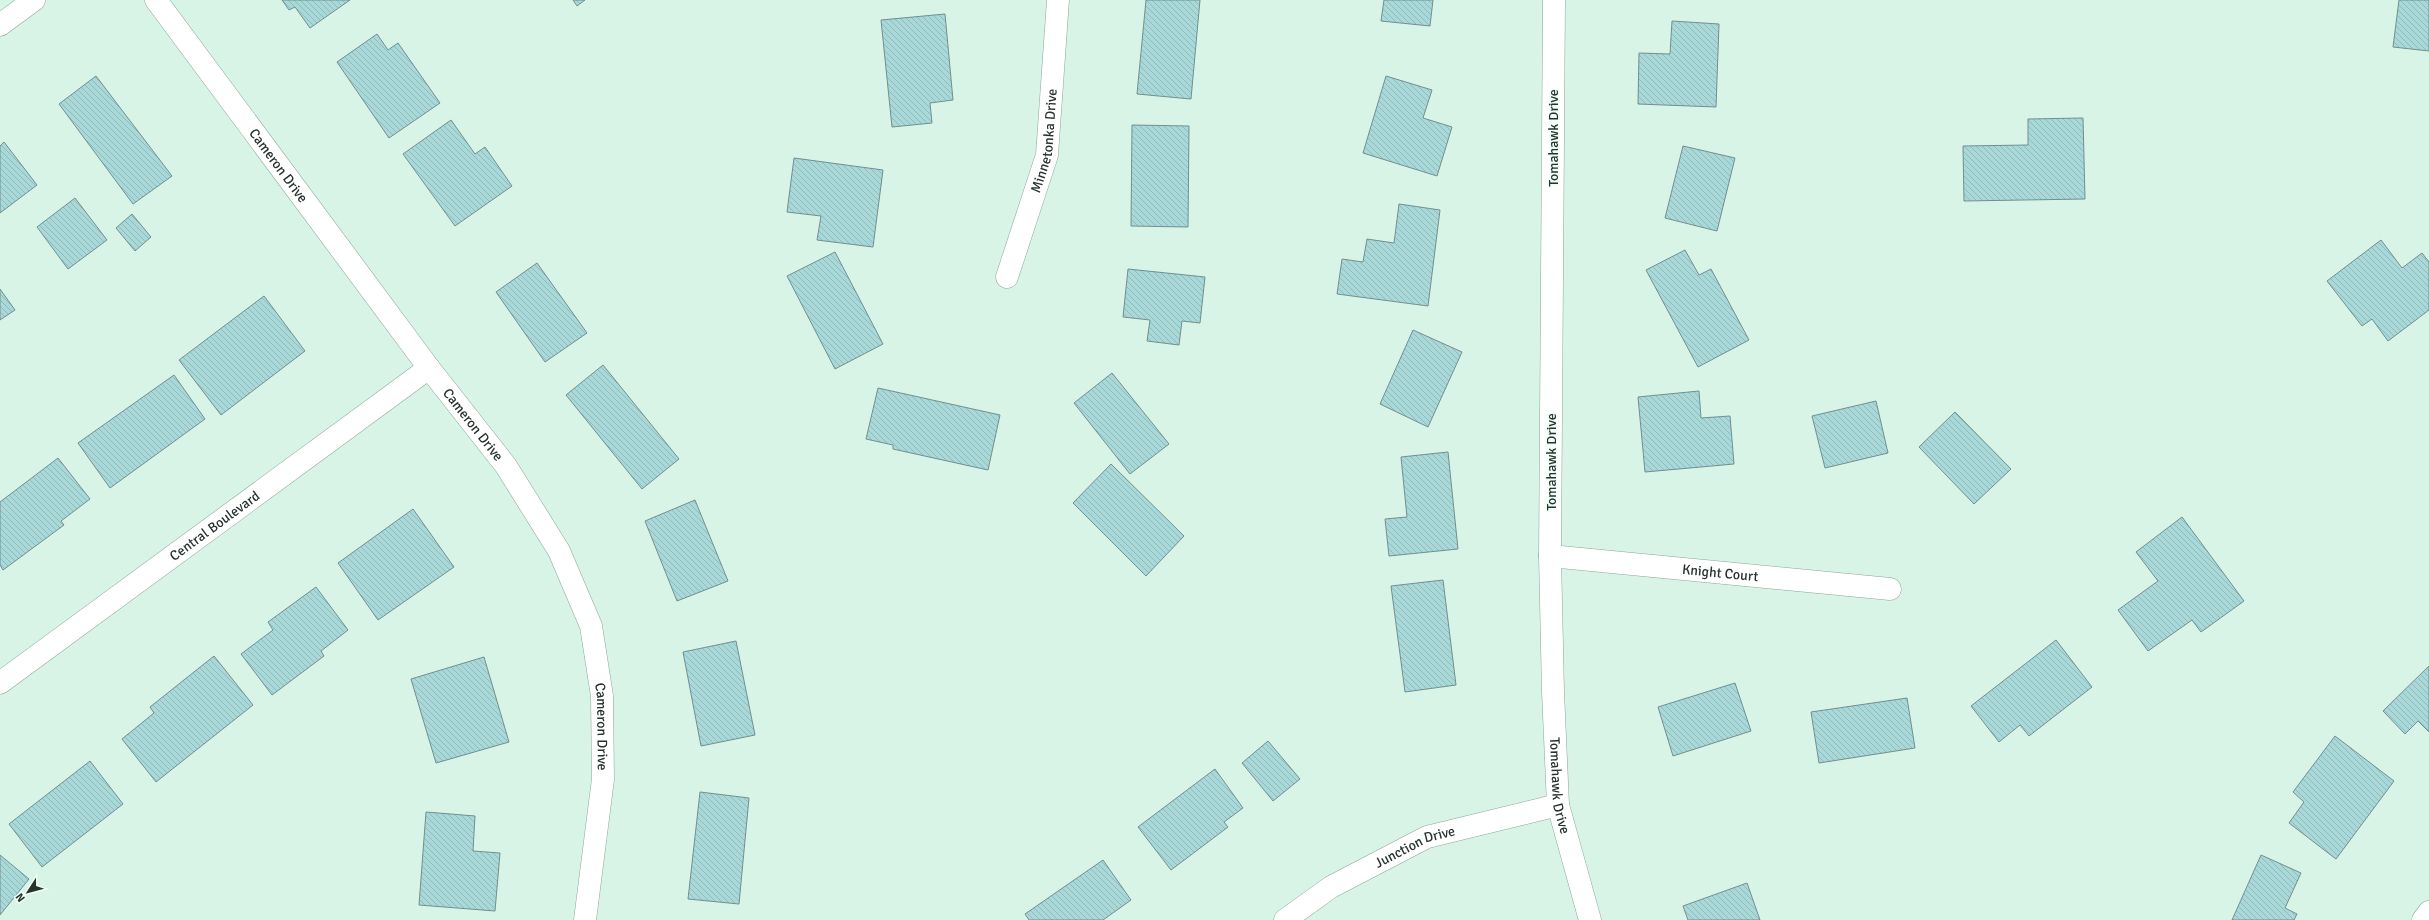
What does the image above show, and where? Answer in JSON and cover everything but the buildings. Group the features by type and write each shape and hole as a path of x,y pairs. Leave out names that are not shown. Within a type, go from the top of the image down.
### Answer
{"street":[{"path":"0,25 34,0"},
{"name":"Cameron Drive","path":"156,0 429,368 506,466 560,550 591,626 602,696 603,780 585,920"},
{"name":"Minnetonka Drive","path":"1007,277 1047,155 1058,0"},
{"name":"Tomahawk Drive","path":"1554,0 1550,556 1558,805 1590,920"},
{"name":"Central Boulevard","path":"0,683 429,368"},
{"name":"Knight Court","path":"1550,556 1890,590"},
{"name":"Junction Drive","path":"1285,920 1331,887 1427,837 1558,805"},
{"path":"2423,920 2429,912"}]}
